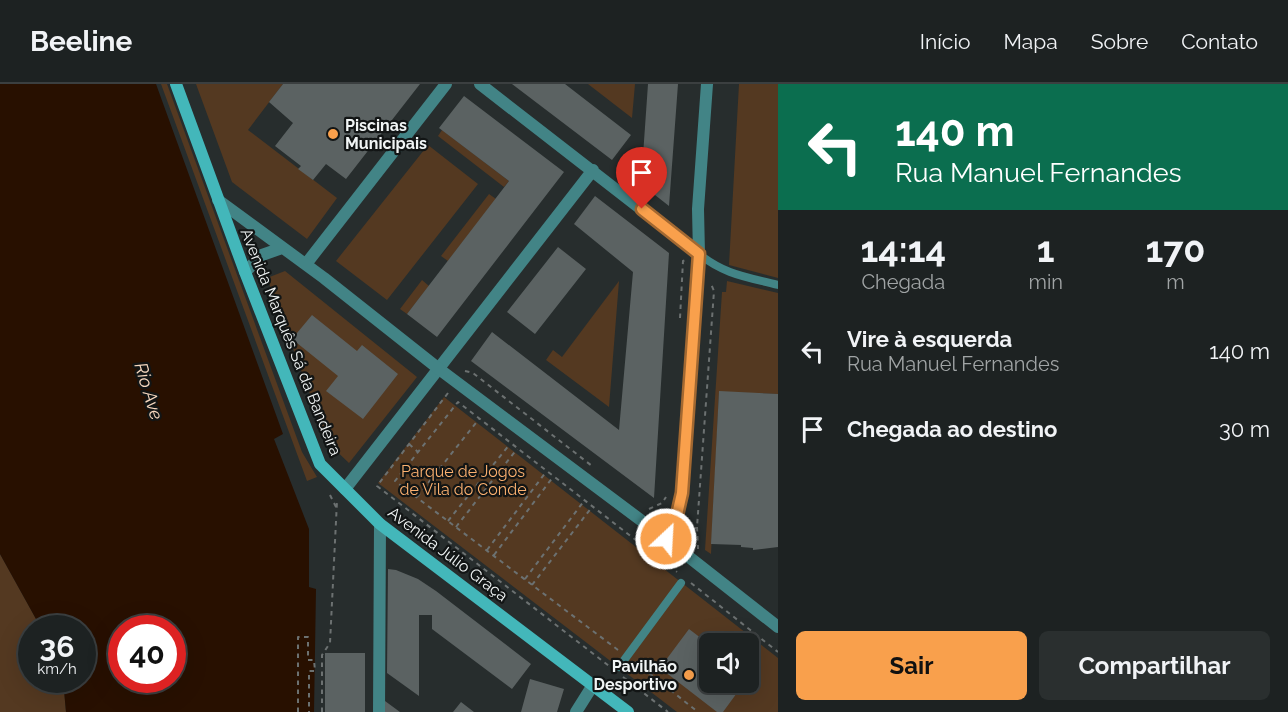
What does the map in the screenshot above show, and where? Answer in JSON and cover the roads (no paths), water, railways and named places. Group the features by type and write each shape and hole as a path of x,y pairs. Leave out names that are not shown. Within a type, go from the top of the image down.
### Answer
{"main road":[{"name":"Avenida Marquês Sá da Bandeira","path":"176,84 244,272 314,453 325,471 341,486"},
{"name":"Avenida Júlio Graça","path":"341,486 380,524 628,712"}],"street":[{"path":"306,264 446,84"},
{"path":"480,84 699,254"},
{"path":"666,539 674,528 682,493 699,254 698,209 707,84"},
{"path":"341,486 439,369 593,170"},
{"path":"218,200 306,264 439,369 666,539 778,627"},
{"path":"244,272 262,255 282,248"},
{"path":"379,712 380,524"},
{"path":"576,712 593,685"}],"lane":[{"path":"699,254 714,266 728,273 778,285"},
{"path":"619,667 681,583"}],"water":[{"name":"Rio Ave","path":"0,84 156,84 283,434 274,439 309,529 309,587 316,589 314,712 66,712 64,693 96,693 96,615 34,615 0,554"}],"place":[{"name":"Piscinas Municipais","path":"333,134"},
{"name":"Pavilhão Desportivo","path":"689,675"}],"park label":[{"name":"Parque de Jogos de Vila do Conde","path":"463,480"}]}
